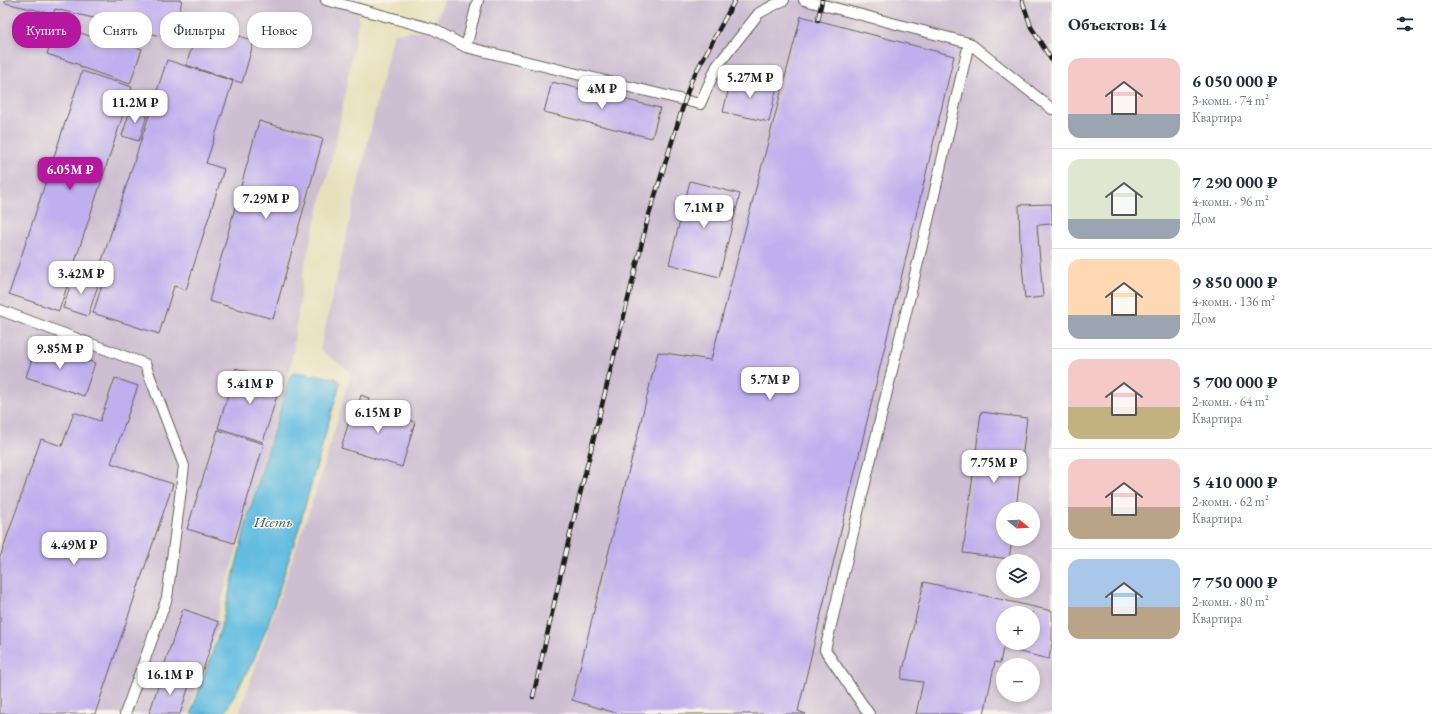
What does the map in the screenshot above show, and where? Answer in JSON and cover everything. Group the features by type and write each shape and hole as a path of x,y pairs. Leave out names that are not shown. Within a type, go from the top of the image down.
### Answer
{"lane":[{"path":"326,0 433,29 466,47 700,104 717,66 754,19 759,13 784,0"},
{"path":"466,47 478,0"},
{"path":"804,0 969,42 1052,109"},
{"path":"869,714 825,650 931,208 969,42"},
{"path":"0,310 145,364 184,466 168,598 125,714"}],"shaded area":[{"path":"0,0 362,0 336,142 304,267 291,366 188,714 0,714"},
{"path":"444,0 1052,0 1052,714 239,714 320,479 351,372 320,350 393,33 433,29"}],"water":[{"name":"Исеть","path":"294,372 336,378 340,383 297,534 268,624 254,659 224,714 191,714 221,627 247,520 290,376"}],"building":[{"path":"5,0 182,0 179,12 160,12 160,36 152,34 152,12 89,12 89,17 81,15 81,12 68,12 55,9 54,12 44,12 5,3"},
{"path":"801,16 954,56 798,711 806,714 619,714 572,700 658,352 711,360"},
{"path":"81,33 89,36 89,48 142,49 130,84 47,54 49,48 81,48"},
{"path":"239,36 247,39 247,48 252,48 242,83 186,65 192,48 239,48"},
{"path":"167,60 233,81 206,163 224,169 186,290 174,286 159,334 93,313 107,270 100,267"},
{"path":"82,71 132,87 59,311 9,294"},
{"path":"732,75 777,86 769,122 723,112"},
{"path":"552,82 660,108 652,138 544,112"},
{"path":"131,107 148,112 139,141 122,136"},
{"path":"259,121 323,139 273,319 209,301"},
{"path":"690,181 740,194 719,277 669,264"},
{"path":"1052,204 1052,224 1037,225 1043,297 1025,299 1020,241 1019,205"},
{"path":"74,274 99,282 88,316 63,308"},
{"path":"37,344 95,363 84,396 26,377"},
{"path":"236,368 281,382 263,442 218,428"},
{"path":"115,378 138,386 111,463 173,484 95,714 0,714 0,557 41,439 62,446 74,412 100,421"},
{"path":"361,395 369,398 366,407 415,422 402,467 341,448 354,405 358,406"},
{"path":"981,412 1027,418 1017,502 996,502 996,546 1011,546 1010,554 996,554 996,557 963,553"},
{"path":"218,430 264,444 234,543 187,529"},
{"path":"924,582 1030,606 996,606 996,650 1003,650 1001,658 996,658 984,714 916,714 923,682 901,679"},
{"path":"1040,608 1052,611 1052,643 1049,659 1011,650 1040,650"},
{"path":"183,609 219,622 198,684 162,672"},
{"path":"162,674 190,683 180,714 149,714"}],"railway":[{"path":"533,697 566,551 648,218 691,81 735,0"},
{"path":"818,20 822,0"},
{"path":"1022,0 1031,27 1052,61"}]}
